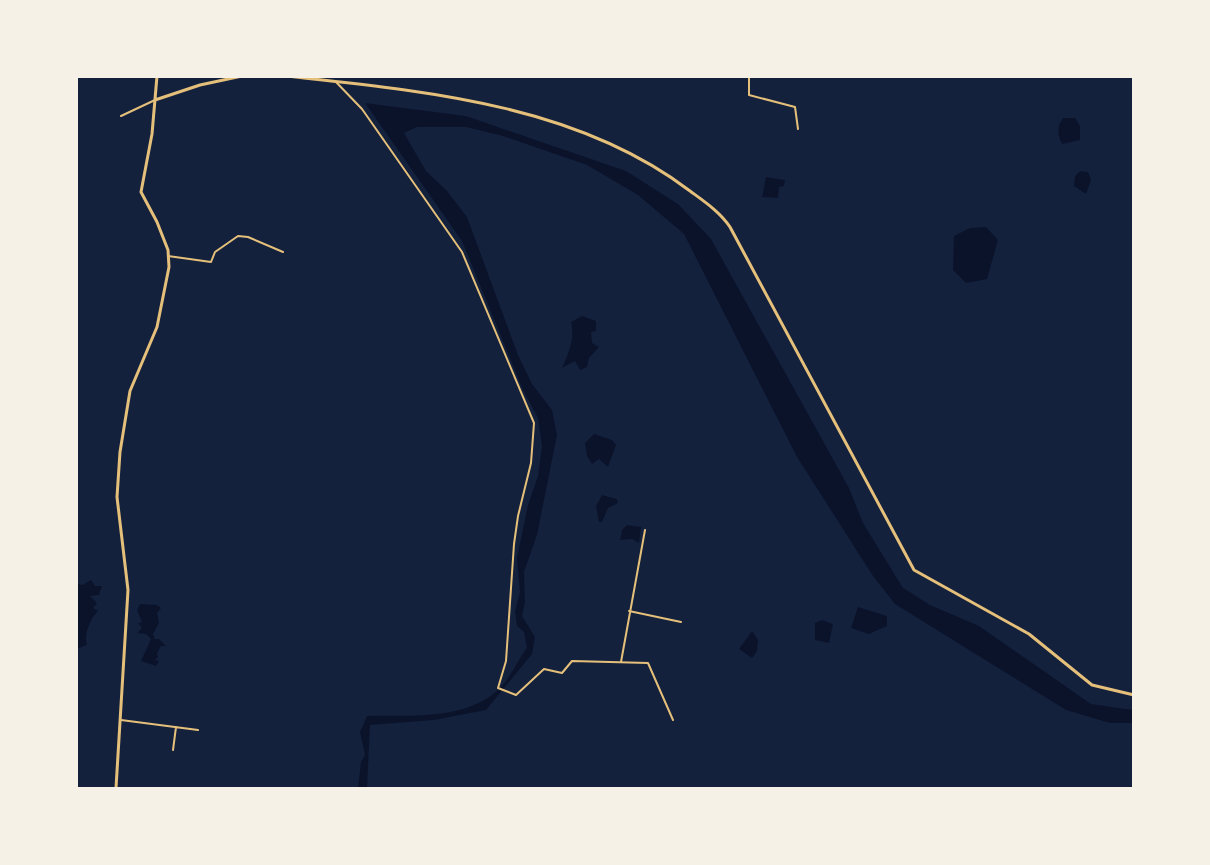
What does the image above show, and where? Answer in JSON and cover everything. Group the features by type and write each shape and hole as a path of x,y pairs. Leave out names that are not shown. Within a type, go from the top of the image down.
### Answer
{"main road":[{"path":"116,789 128,590 117,496 120,452 130,391 162,308 168,256 157,222 141,192 157,76"},
{"path":"155,100 200,85 242,76"},
{"path":"286,76 474,101 534,116 626,150 672,177 722,216 915,570 1029,634 1092,685 1134,694"}],"street":[{"path":"749,76 749,95 795,107 798,129"},
{"path":"336,82 362,109 462,252 534,423 531,463 516,535 506,661 498,688 516,695 544,669 562,673 572,661 648,663 674,720"},
{"path":"121,116 155,100"},
{"path":"168,256 212,262 215,252 238,236 248,237 283,252"},
{"path":"621,662 645,530"},
{"path":"629,611 681,622"},
{"path":"121,720 198,730"},
{"path":"173,750 176,727"}],"water":[{"path":"365,103 466,116 626,171 678,204 711,239 849,488 863,523 903,588 930,605 979,626 1091,704 1133,710 1133,723 1110,723 1066,710 895,604 873,576 797,457 684,234 638,195 587,165 503,136 466,127 417,127 404,133 426,171 447,191 467,217 518,355 532,384 552,410 557,435 537,535 524,572 525,602 522,616 535,637 532,654 486,710 434,720 370,725 367,788 358,788 361,762 365,755 360,732 367,716 438,714 472,706 488,698 501,687 527,648 524,632 517,626 515,611 520,592 517,558 528,505 538,476 542,446 538,418 523,390 462,241"},
{"path":"1063,118 1075,118 1080,126 1080,140 1062,144 1058,130"},
{"path":"1080,171 1088,172 1091,180 1086,194 1074,186 1075,176"},
{"path":"766,177 785,180 784,186 779,187 778,198 762,197"},
{"path":"986,227 998,240 987,279 966,283 953,270 954,236 970,228"},
{"path":"582,316 596,321 596,331 591,332 592,343 599,347 589,358 587,367 580,370 575,361 562,368 572,340 571,322"},
{"path":"594,434 612,440 616,445 608,467 599,459 592,464 587,456 585,443"},
{"path":"602,495 617,499 618,503 608,508 602,522 599,522 596,506"},
{"path":"627,525 641,527 639,543 632,539 620,540 622,530"},
{"path":"91,580 95,586 102,586 99,595 90,596 97,603 93,608 98,611 89,626 86,636 87,645 77,649 77,584 83,585"},
{"path":"140,604 157,605 161,608 157,613 159,623 153,634 155,639 159,639 166,646 161,646 157,653 158,657 155,660 159,661 156,666 141,661 151,639 146,634 137,633 142,628 138,623 142,622 137,610"},
{"path":"858,607 887,616 887,626 869,634 851,628"},
{"path":"822,620 833,624 829,643 815,640 815,623"},
{"path":"752,631 758,640 757,651 752,658 739,649"}]}
